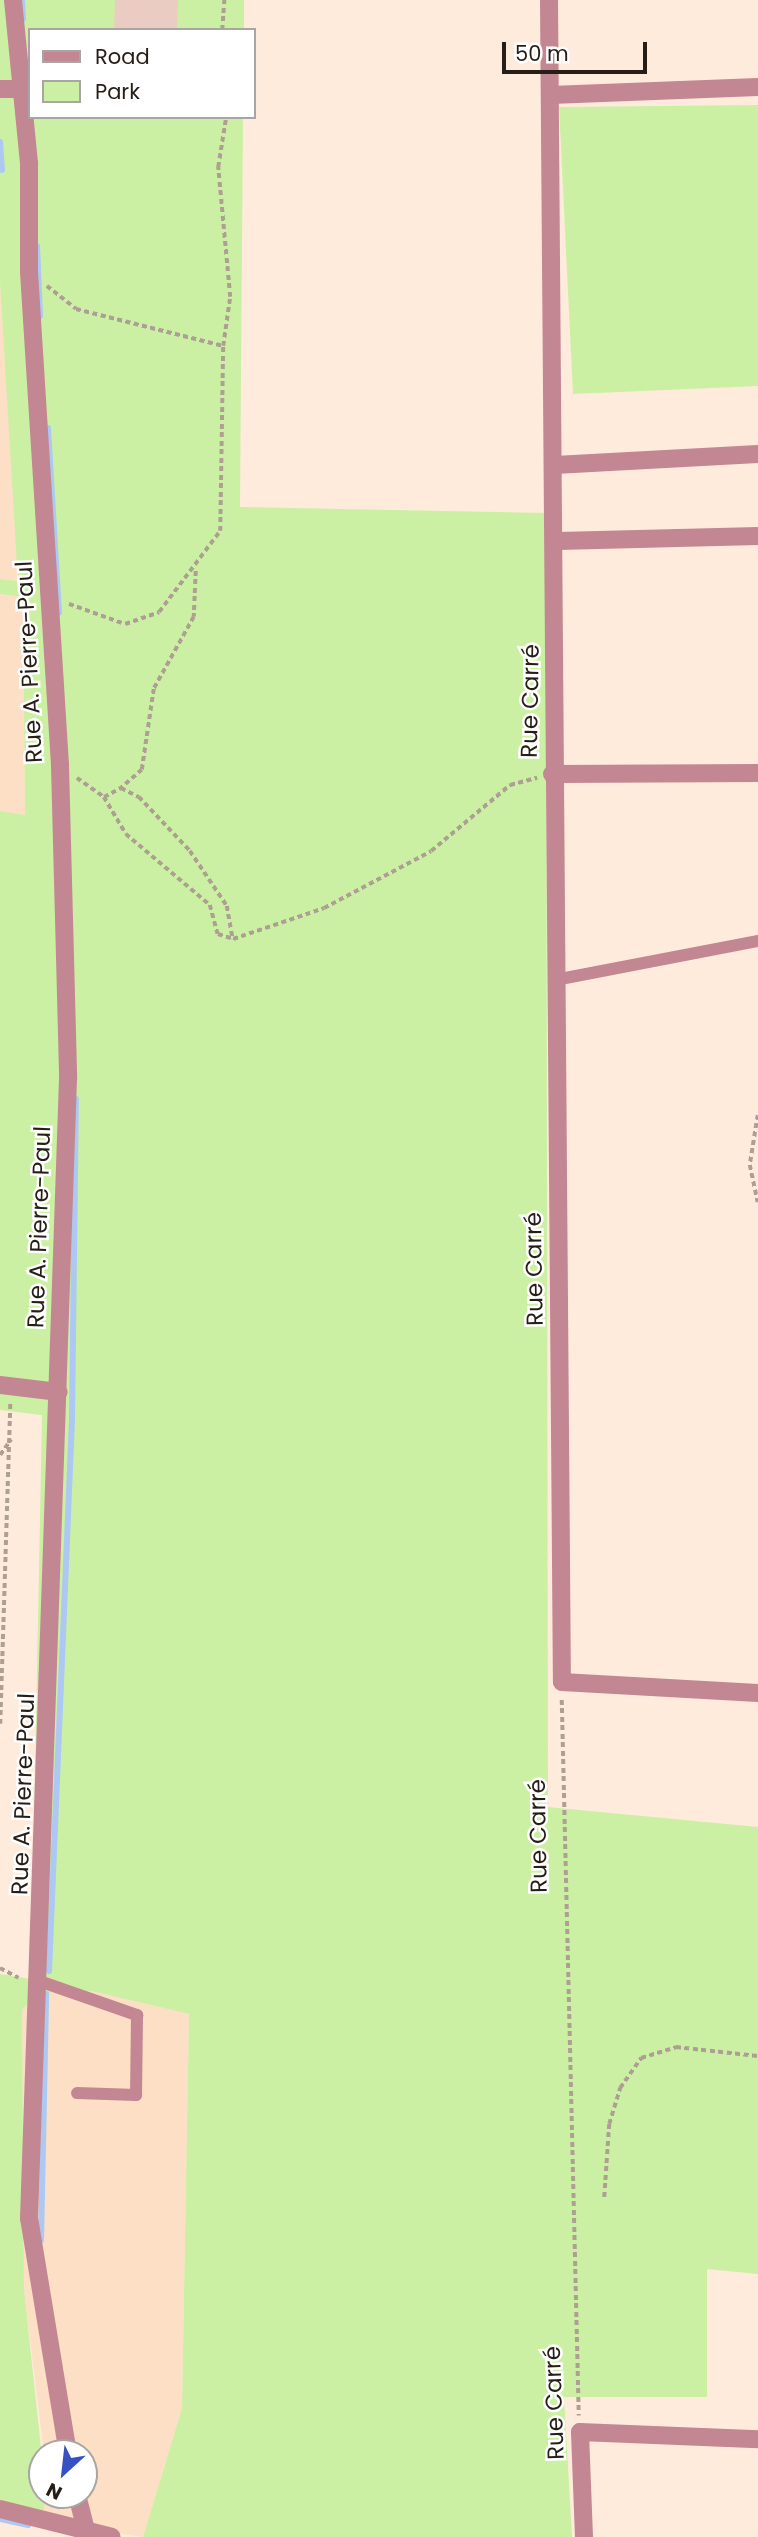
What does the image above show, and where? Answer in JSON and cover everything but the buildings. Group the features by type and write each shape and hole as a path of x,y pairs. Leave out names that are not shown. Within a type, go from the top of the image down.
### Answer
{"street":[{"name":"Rue A. Pierre-Paul","path":"13,0 19,89 29,164 29,272 60,766 68,1080 42,1982 29,2218 66,2439"},
{"name":"Rue Carré","path":"549,0 558,541 552,774 562,1682"},
{"path":"551,95 758,87"},
{"path":"0,89 19,89"},
{"path":"555,465 758,454"},
{"path":"558,541 758,536"},
{"path":"552,774 758,774"},
{"path":"5,1386 59,1392"},
{"path":"562,1682 758,1693"},
{"path":"580,2432 758,2439"},
{"name":"Rue Carré","path":"580,2432 584,2537"},
{"path":"0,2509 112,2537"},
{"path":"81,2509 86,2532"}],"lane":[{"path":"555,980 758,941"},
{"path":"42,1982 137,2015 136,2095 77,2093"}],"path":[{"path":"222,28 224,0"},
{"path":"50,597 125,624 159,612 197,569 220,531 223,346 230,297 218,167 226,119"},
{"path":"29,272 76,309 223,346"},
{"path":"104,797 121,788 142,770 154,689 194,617 197,569"},
{"path":"60,766 104,797 116,823 183,877 193,895 210,905 218,934 233,939 324,908 432,851 510,785 552,774"},
{"path":"121,788 139,797 190,851 227,906 233,939"},
{"path":"758,1115 750,1165 758,1202"},
{"path":"0,1724 12,1438 5,1386"},
{"path":"0,1455 12,1438"},
{"name":"Rue Carré","path":"562,1682 580,2432"},
{"path":"604,2197 609,2124 620,2088 641,2058 676,2047 758,2056"}],"shaded area":[{"path":"0,283 19,581 0,579"},
{"path":"0,594 23,597 25,816 0,811"},
{"path":"91,1991 189,2014 182,2408 143,2537 42,2522 44,2509 98,2509 98,2439 42,2439 24,2289 22,2010 36,1993"}],"green space":[{"path":"0,0 244,0 244,28 28,28 28,119 243,119 240,507 546,513 548,1807 758,1827 758,2274 707,2269 707,2397 564,2397 572,2537 143,2537 182,2408 189,2014 91,1991 37,1993 22,2010 24,2289 40,2439 28,2439 28,2509 44,2509 42,2522 0,2514 0,1974 31,1979 42,1415 0,1410 0,811 25,815 23,597 0,594 0,579 18,581 0,283"},
{"path":"758,105 758,386 573,394 559,107"}],"waterway":[{"path":"22,0 23,19"},
{"path":"0,142 2,170"},
{"path":"37,246 40,316"},
{"path":"48,428 59,613"},
{"path":"49,1971 72,1419 76,1099"},
{"path":"41,2240 46,1994"},
{"path":"0,2519 28,2525"}]}
